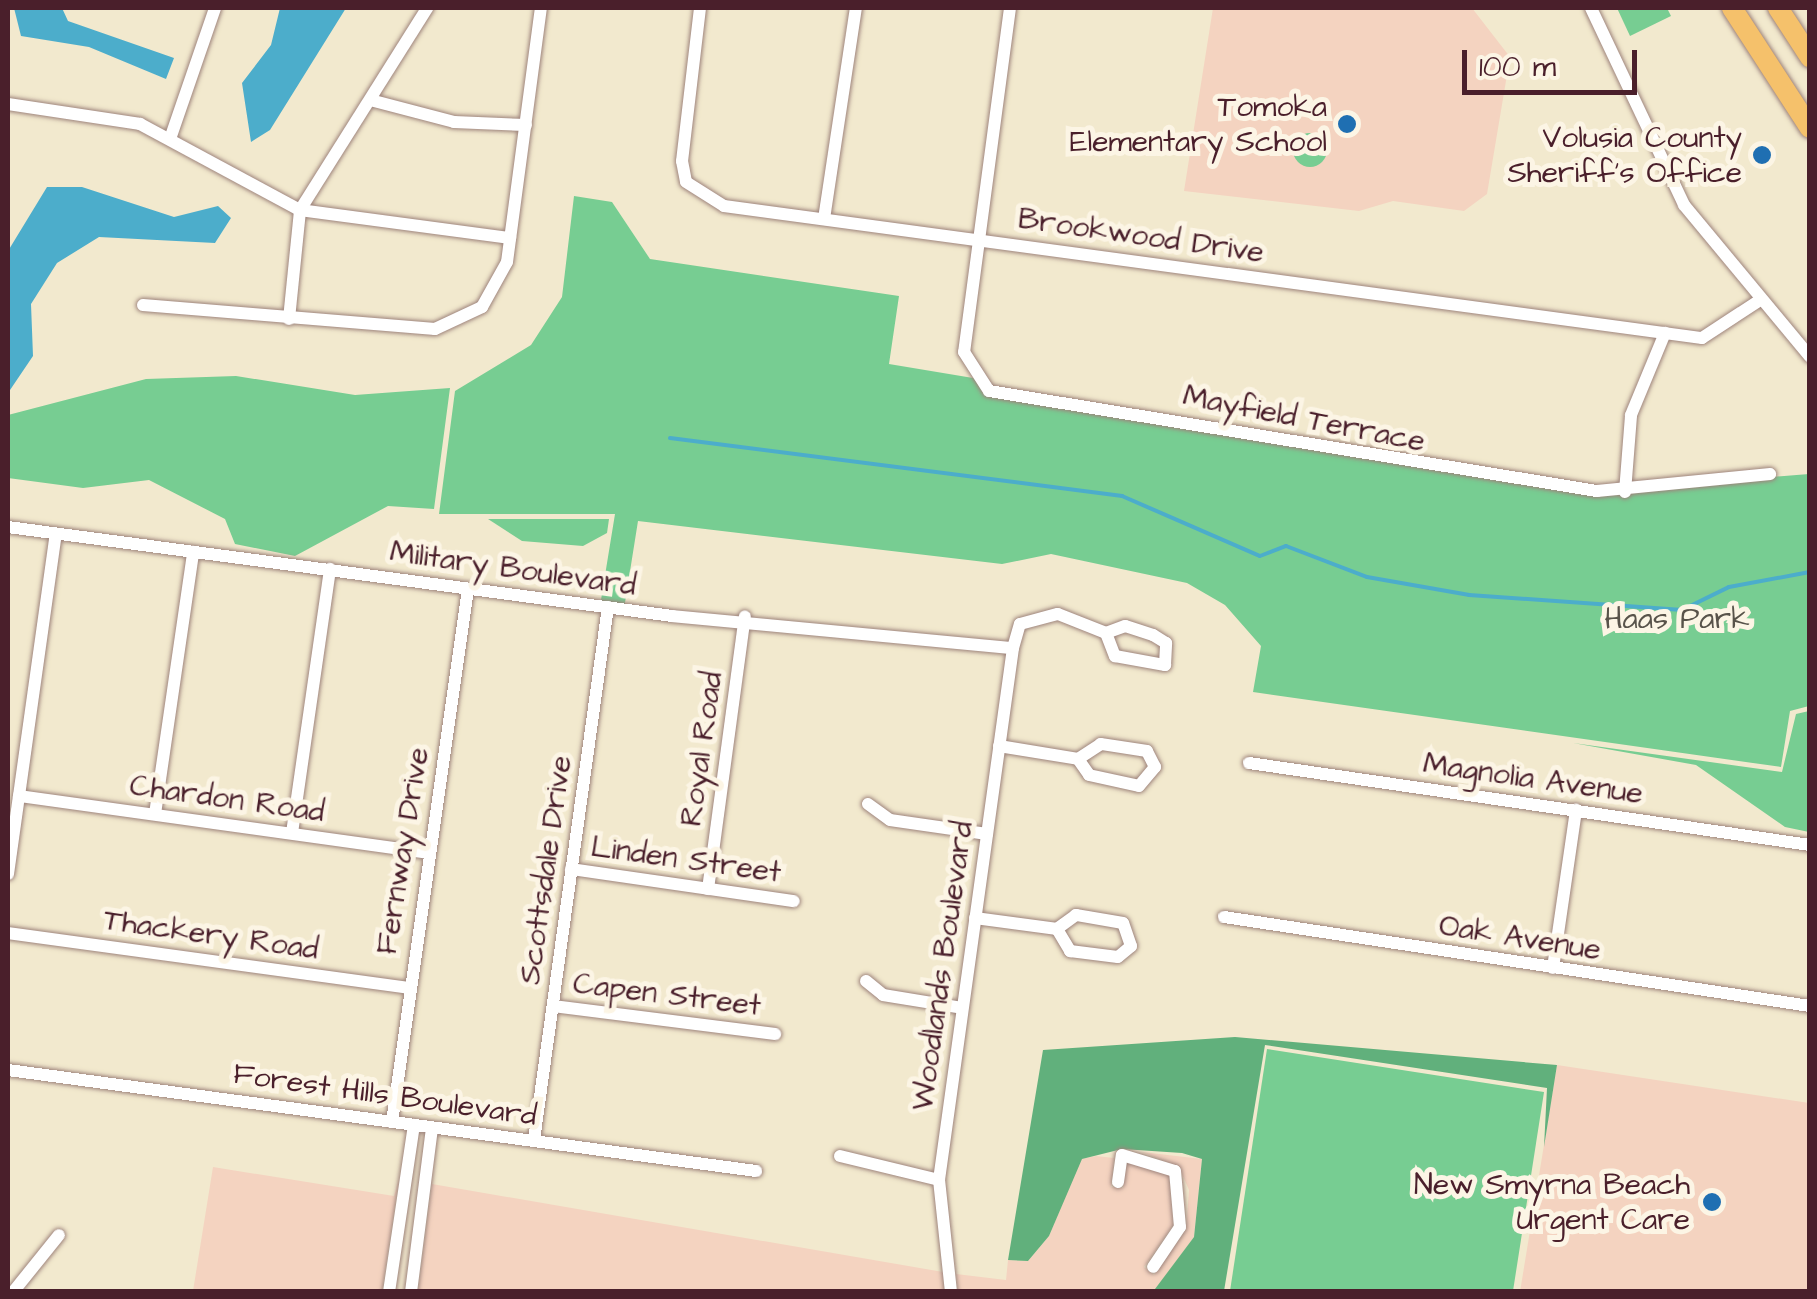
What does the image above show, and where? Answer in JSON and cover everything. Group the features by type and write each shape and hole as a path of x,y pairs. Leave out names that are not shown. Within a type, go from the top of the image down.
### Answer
{"main road":[{"path":"1732,8 1804,111 1810,128"},
{"path":"1778,8 1810,57"}],"street":[{"path":"171,136 214,8"},
{"path":"290,320 300,210 374,101 426,8"},
{"path":"143,305 435,329 462,320 496,287 510,238 541,8"},
{"name":"Brookwood Drive","path":"700,8 682,129 686,182 724,206 1702,338 1760,300"},
{"path":"824,219 856,8"},
{"name":"Mayfield Terrace","path":"1010,8 964,352 990,391 1464,474 1625,492 1770,474"},
{"path":"1590,8 1666,174 1760,300 1810,357"},
{"path":"374,101 454,122 526,125"},
{"path":"8,104 88,110 171,136 300,210 510,238"},
{"path":"1625,492 1630,416 1665,333"},
{"name":"Military Boulevard","path":"8,528 608,607 744,617 1013,648"},
{"path":"8,874 56,534"},
{"path":"155,814 192,552"},
{"path":"292,833 330,570"},
{"name":"Fernway Drive","path":"392,1122 408,988 468,589"},
{"name":"Scottsdale Drive","path":"534,1140 608,607"},
{"path":"1013,648 1020,624 1038,614 1106,633 1125,626 1154,635 1170,655 1156,670 1143,666 1106,648 1106,633"},
{"name":"Royal Road","path":"708,889 744,617"},
{"name":"Woodlands Boulevard","path":"951,1292 939,1180 1013,648"},
{"path":"999,746 1078,759 1102,744 1147,751 1155,767 1139,786 1089,776 1078,759"},
{"name":"Magnolia Avenue","path":"1249,763 1810,845"},
{"name":"Chardon Road","path":"19,796 429,853"},
{"path":"868,804 890,820 987,834"},
{"path":"1552,968 1576,810"},
{"name":"Linden Street","path":"571,869 794,901"},
{"path":"975,918 1056,928 1076,916 1123,922 1130,946 1118,957 1070,950 1056,928"},
{"name":"Oak Avenue","path":"1224,918 1810,1006"},
{"name":"Thackery Road","path":"8,933 408,988"},
{"path":"866,981 883,995 962,1008"},
{"name":"Capen Street","path":"553,1006 775,1034"},
{"name":"Forest Hills Boulevard","path":"8,1070 756,1171"},
{"path":"389,1292 414,1125"},
{"path":"411,1292 432,1127"},
{"path":"1118,1182 1122,1155 1175,1171 1180,1227 1153,1267"},
{"path":"840,1156 858,1168 939,1180"},
{"path":"13,1292 59,1234"},
{"path":"394,1256 415,1258"}],"shaded area":[{"name":"Tomoka Elementary School","path":"1213,8 1472,8 1510,57 1487,194 1464,211 1393,201 1359,211 1184,191"},
{"path":"1557,1065 1809,1103 1809,1291 1520,1292"},
{"path":"1142,1152 1202,1159 1194,1237 1156,1289 1166,1291 958,1291 956,1274 1006,1280 1008,1260 1028,1261 1049,1236 1081,1159 1096,1156 1114,1158 1111,1187 1123,1188 1127,1162 1169,1174 1173,1225 1144,1267 1154,1275 1186,1230 1189,1190 1179,1167"},
{"path":"213,1167 394,1196 399,1178 382,1291 193,1291"},
{"path":"432,1184 943,1272 944,1291 418,1292"}],"green space":[{"path":"1617,8 1667,8 1671,16 1630,36"},
{"path":"1310,133 1322,138 1327,150 1322,162 1310,167 1298,162 1293,150 1298,138"},
{"name":"Haas Park","path":"574,196 612,202 650,259 899,296 889,364 973,378 989,391 1597,491 1809,474 1809,706 1790,711 1781,767 1253,692 1261,646 1225,605 1187,583 1051,554 1002,564 638,521 624,609 600,606 615,514 439,514 455,391 531,345 562,297"},
{"path":"236,376 355,395 450,388 434,509 388,506 295,556 235,544 225,519 149,480 83,488 8,478 8,415 146,379"},
{"path":"488,519 609,519 607,533 583,546 522,541"},
{"path":"1809,711 1809,832 1785,827 1696,765 1573,743 1782,772 1796,714"},
{"path":"1235,1037 1557,1065 1544,1147 1547,1088 1265,1045 1224,1291 1155,1289 1194,1237 1202,1159 1182,1153 1122,1149 1082,1159 1049,1236 1028,1261 1008,1260 1043,1050"},
{"path":"1267,1049 1544,1092 1513,1291 1230,1291"}],"water":[{"path":"14,8 62,8 68,21 174,58 166,79 89,47 21,36"},
{"path":"280,8 346,8 270,130 251,142 242,83 271,45"},
{"path":"47,187 82,187 174,217 218,206 231,218 215,243 99,237 57,263 31,304 33,356 8,393 8,251"}],"waterway":[{"path":"670,438 1122,496 1260,556 1286,546 1367,577 1469,595 1682,610 1729,587 1810,572"}],"place":[{"name":"Tomoka Elementary School","path":"1347,124"},
{"name":"Volusia County Sheriff's Office","path":"1762,155"},
{"name":"New Smyrna Beach Urgent Care","path":"1712,1202"}]}
